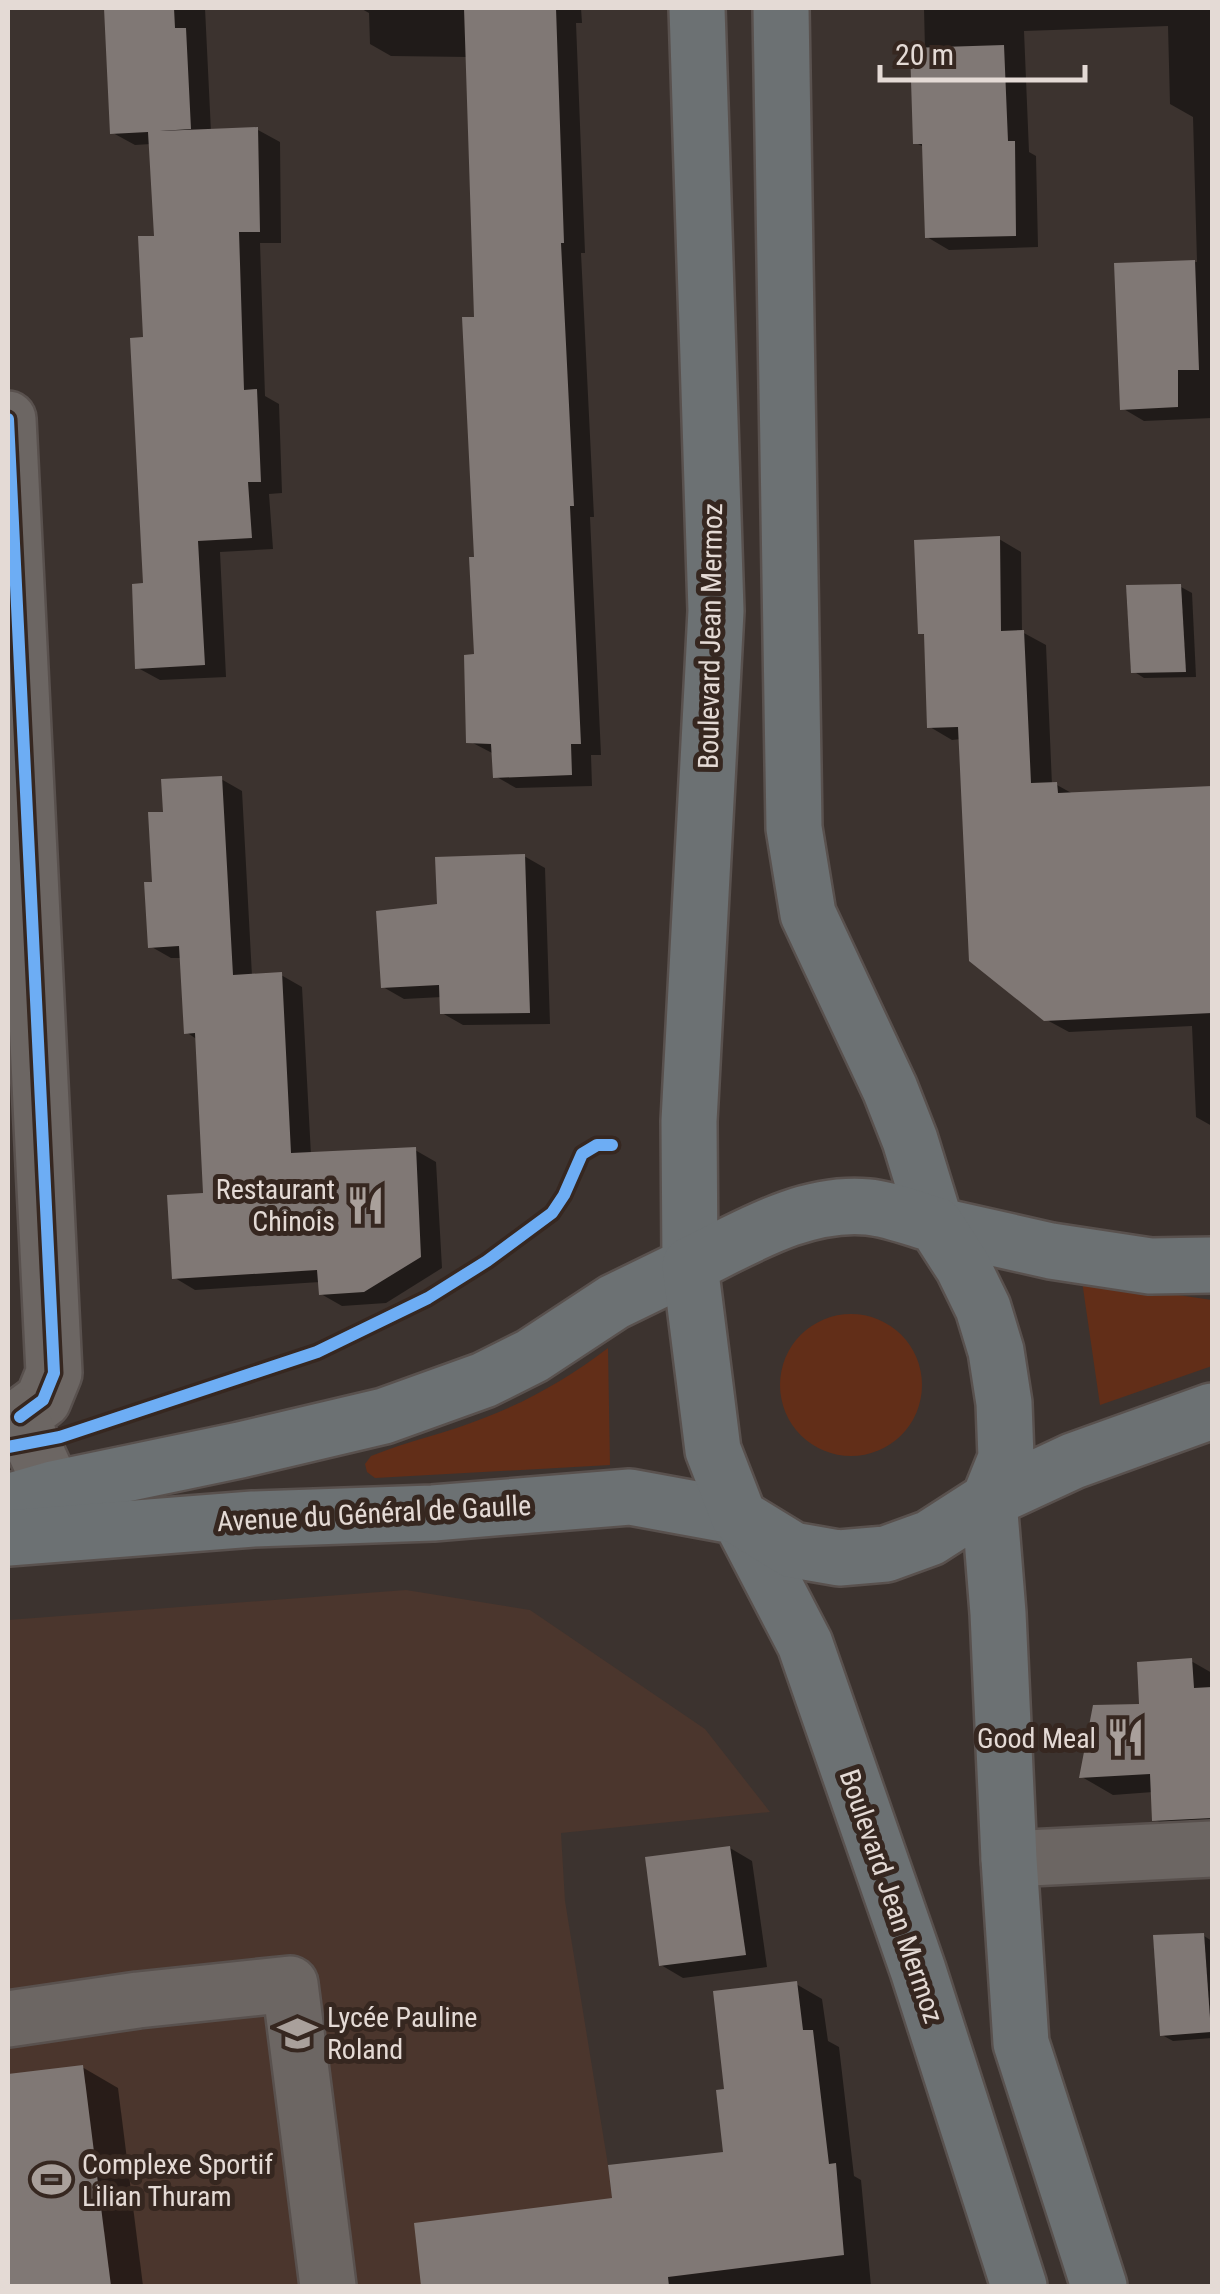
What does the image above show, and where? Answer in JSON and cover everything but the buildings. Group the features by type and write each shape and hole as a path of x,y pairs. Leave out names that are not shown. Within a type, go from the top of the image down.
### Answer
{"main road":[{"name":"Boulevard Jean Mermoz","path":"697,8 716,611 689,1121 690,1265 712,1450 739,1517 812,1662 918,1970 1019,2286"},
{"path":"780,8 794,828 808,914 890,1088 936,1225 983,1308 996,1351 1004,1404 1006,1458 989,1500 1022,2043 1098,2286"},
{"path":"30,1495 384,1416 484,1380 532,1356 614,1302 810,1210 868,1207 1051,1251 1150,1266 1212,1265"},
{"path":"739,1517 793,1550 839,1558 886,1554 930,1538 989,1500 1073,1461 1212,1411"},
{"name":"Avenue du Général de Gaulle","path":"8,1538 218,1521 433,1513 630,1496 739,1517"}],"street":[{"path":"8,420 54,1372 43,1400 14,1418 30,1495"},
{"path":"1009,1859 1212,1849"},
{"path":"8,2018 290,1984 328,2286"}],"shaded area":[{"path":"1082,1281 1212,1300 1212,1366 1100,1405"},
{"path":"851,1314 878,1320 901,1335 916,1358 922,1385 916,1412 901,1435 878,1450 851,1456 824,1450 801,1435 786,1412 780,1385 786,1358 801,1335 824,1320"},
{"path":"608,1348 610,1465 375,1478 367,1472 365,1464 371,1456 517,1404"},
{"name":"Lycée Pauline Roland","path":"406,1590 530,1610 705,1729 770,1812 561,1833 565,1901 608,2165 623,2286 8,2286 8,1620"}],"cycle path":[{"path":"8,419 54,1373 43,1400 20,1417"},
{"path":"8,1447 60,1437 317,1352 428,1298 552,1213 582,1154 597,1145 612,1145"}],"place":[{"name":"Restaurant Chinois","path":"365,1205"},
{"name":"Good Meal","path":"1126,1738"},
{"name":"Lycée Pauline Roland","path":"297,2033"},
{"name":"Complexe Sportif Lilian Thuram","path":"52,2180"}]}
